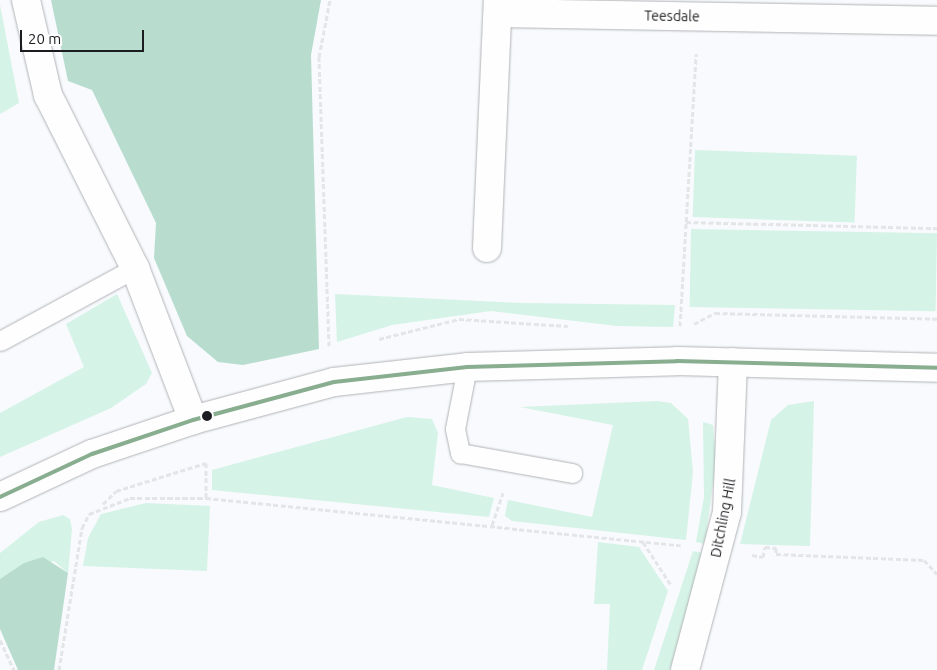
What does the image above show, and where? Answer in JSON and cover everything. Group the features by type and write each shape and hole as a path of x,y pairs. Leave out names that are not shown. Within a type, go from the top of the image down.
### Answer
{"street":[{"path":"26,0 48,95 135,268 193,420"},
{"name":"Teesdale","path":"487,248 498,6 698,17 846,9 937,22"},
{"path":"0,497 92,454 193,420 334,382 467,367 733,362 937,368"},
{"name":"Ditchling Hill","path":"686,670 718,549 732,475 733,362"}],"lane":[{"path":"0,341 135,268"},
{"path":"467,367 455,429 460,453 572,473"}],"path":[{"path":"330,0 320,57 334,382"},
{"path":"680,332 698,17"},
{"path":"686,222 937,228"},
{"path":"60,670 82,528 89,514 103,505 116,491 206,463 206,498"},
{"path":"103,505 151,496 206,498 718,549 763,557 765,547 776,548 776,554 924,560 937,574"},
{"path":"642,541 676,591 678,582"},
{"path":"0,640 14,670"}],"green space":[{"path":"51,0 321,0 311,55 319,349 243,365 218,362 187,336 154,258 156,223 92,90 68,81"},
{"path":"0,5 19,103 0,114"},
{"path":"695,150 857,156 855,223 693,217"},
{"path":"691,229 937,233 936,311 690,307"},
{"path":"117,294 152,373 146,384 111,408 0,457 0,413 84,367 66,324"},
{"path":"335,294 522,303 675,305 673,327 617,326 491,311 392,325 337,342"},
{"path":"657,401 671,403 688,419 693,472 686,540 512,521 505,516 508,500 592,517 613,425 520,407"},
{"path":"814,401 810,546 740,544 771,420 788,405"},
{"path":"407,417 432,419 438,433 432,485 494,498 489,517 212,490 212,470"},
{"path":"703,422 713,425 716,460 705,544 696,542 704,497"},
{"path":"146,503 210,506 207,571 83,566 88,538 101,514"},
{"path":"63,515 70,519 72,529 68,573 54,561 0,579 0,553 39,522"},
{"path":"598,542 639,547 668,591 642,670 607,670 610,604 594,604"},
{"path":"693,551 703,553 670,670 654,670"},
{"path":"43,557 68,573 54,670 18,670 0,629 0,579 24,563"}],"transit line":[{"path":"0,497 92,454 193,420 334,382 467,367 677,361 937,368"}]}
